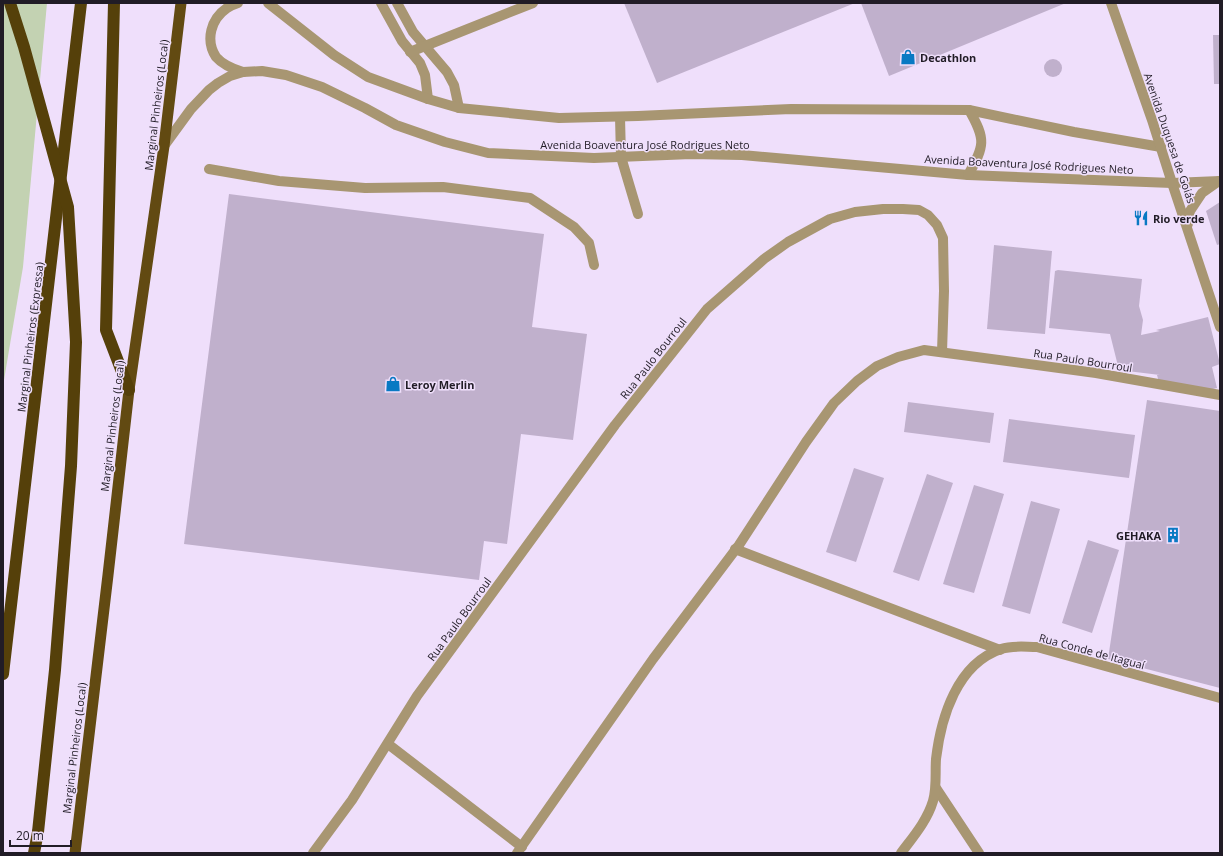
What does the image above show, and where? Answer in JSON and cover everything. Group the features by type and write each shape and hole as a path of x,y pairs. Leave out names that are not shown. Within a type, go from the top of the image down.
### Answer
{"highway":[{"path":"10,3 24,47 68,207 76,342 71,466 55,670 38,832 34,853"},
{"name":"Marginal Pinheiros (Expressa)","path":"3,674 81,3"},
{"path":"114,3 106,330 129,390"},
{"name":"Marginal Pinheiros (Local)","path":"75,853 129,390 164,146 182,3"}],"street":[{"path":"238,3 227,8 216,18 211,29 210,37 212,49 217,57 228,67 243,72"},
{"path":"268,3 334,55 368,77 428,99 459,108 558,118 620,117 791,109 969,110 1074,132 1161,147"},
{"path":"381,3 402,41 420,63 425,75 428,99"},
{"path":"397,3 407,23 447,72 454,85 459,108"},
{"path":"410,52 533,3"},
{"name":"Avenida Duquesa de Goiás","path":"1111,3 1161,147 1220,327"},
{"name":"Avenida Boaventura José Rodrigues Neto","path":"164,146 191,108 218,83 230,76 243,72 262,71 286,75 322,88 396,125 445,142 488,153 594,158 691,154 742,154 968,175 1172,183 1220,181"},
{"path":"968,175 979,156 982,147 979,129 969,110"},
{"path":"620,117 621,157 638,214"},
{"path":"209,170 286,182 365,188 443,187 530,198 574,227 589,243 594,265"},
{"path":"1187,227 1190,211 1202,193 1220,181"},
{"name":"Rua Paulo Bourroul","path":"313,853 352,800 417,696 616,425 707,309 764,259 788,242 830,219 855,212 883,209 903,208 919,210 928,215 937,225 943,238 944,291 942,352"},
{"name":"Rua Paulo Bourroul","path":"388,744 519,850 653,659 735,549 806,442 834,403 857,380 877,366 898,357 924,350 942,352 1096,373 1220,395"},
{"path":"735,549 1000,650"},
{"name":"Rua Conde de Itaguaí","path":"901,853 923,823 932,803 936,788 936,760 942,727 951,700 960,682 970,669 982,659 1000,650 1012,647 1037,647 1220,698"},
{"path":"936,788 979,853"}],"green space":[{"path":"3,3 47,3 23,267 3,386"}],"building":[{"path":"624,3 855,3 657,83"},
{"name":"Decathlon","path":"861,3 1066,3 889,76"},
{"path":"1213,35 1220,35 1220,84 1214,84"},
{"path":"1053,59 1059,62 1062,68 1059,74 1053,77 1047,74 1044,68 1047,62"},
{"name":"Leroy Merlin","path":"229,194 544,234 532,327 587,334 573,440 521,434 507,544 484,541 479,580 184,544"},
{"path":"1220,202 1220,244 1217,245 1206,211"},
{"path":"994,245 1052,251 1045,334 987,329"},
{"path":"1058,270 1142,279 1139,306 1143,320 1141,335 1208,317 1220,364 1212,367 1217,388 1204,391 1160,386 1157,375 1160,375 1119,370 1110,334 1049,328 1055,271"},
{"name":"GEHAKA","path":"1147,400 1220,411 1220,688 1108,659"},
{"path":"908,402 994,413 990,443 904,432"},
{"path":"1009,419 1135,435 1129,478 1003,462"},
{"path":"854,468 884,478 856,562 826,552"},
{"path":"927,474 953,483 919,581 893,572"},
{"path":"974,485 1004,494 974,593 943,584"},
{"path":"1031,501 1060,509 1030,614 1002,606"},
{"path":"1088,540 1119,550 1092,633 1062,623"}],"place":[{"name":"Decathlon","path":"908,57"},
{"name":"Rio verde","path":"1141,218"},
{"name":"Leroy Merlin","path":"393,384"},
{"name":"GEHAKA","path":"1173,535"}]}
